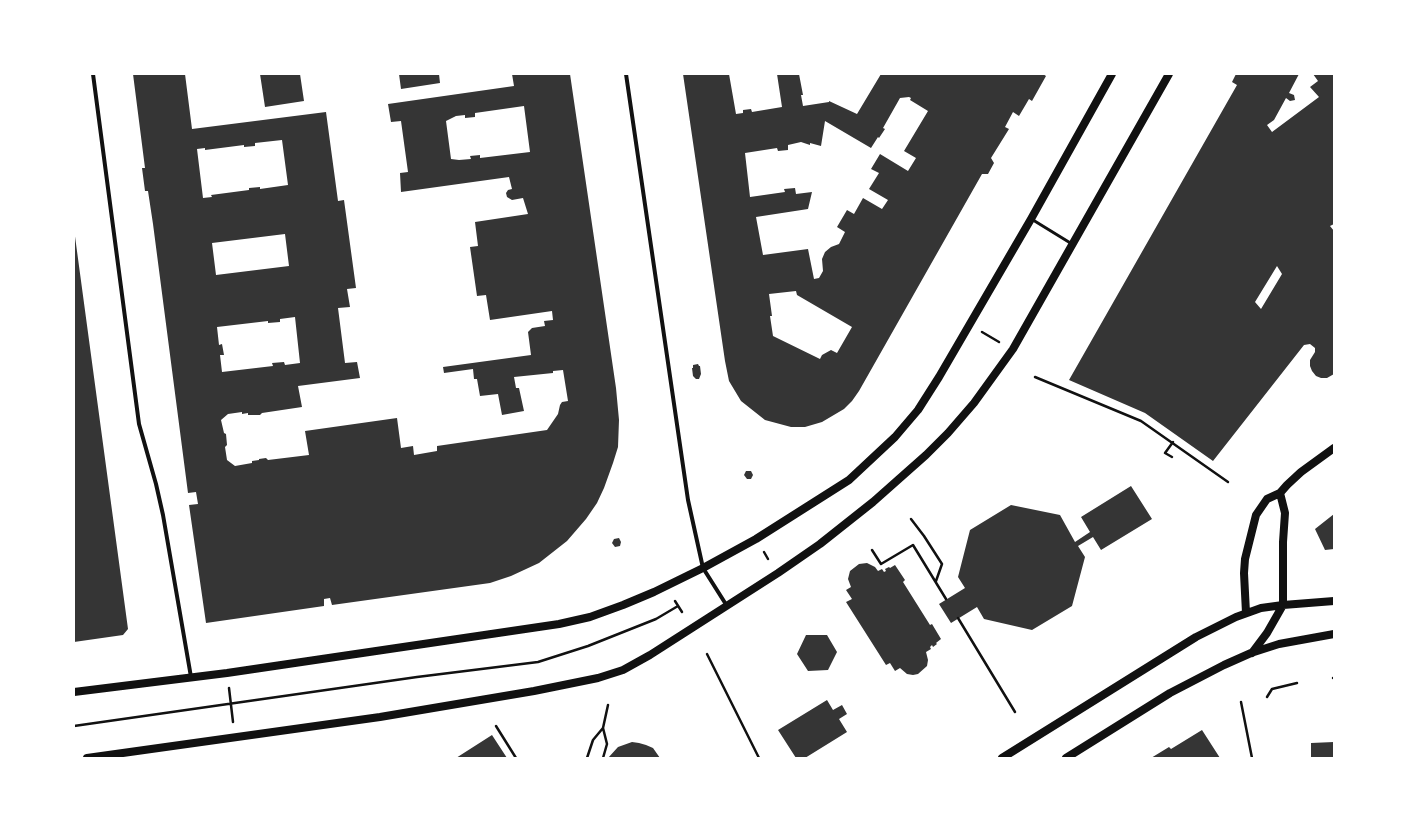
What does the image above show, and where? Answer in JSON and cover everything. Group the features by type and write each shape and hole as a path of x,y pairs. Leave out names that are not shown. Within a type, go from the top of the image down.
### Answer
{"main road":[{"path":"74,692 191,678 324,659 558,624 590,617 623,605 703,568 756,539 849,480 895,437 918,410 939,377 1031,219 1112,74"},
{"path":"87,758 380,717 484,700 598,678 622,670 650,655 728,606 814,548 868,507 926,455 948,433 974,402 1013,349 1169,74"},
{"path":"1246,612 1244,573 1245,559 1256,515 1267,500 1280,493 1301,472 1334,448"},
{"path":"1251,653 1267,633 1283,605 1282,542 1285,513 1280,493"},
{"path":"1002,758 1196,637 1246,612 1283,605 1334,601"},
{"path":"1066,758 1175,690 1212,671 1251,653 1293,641 1334,634"}],"street":[{"path":"93,74 139,424 163,515 191,678"},
{"path":"626,74 688,500 703,568 728,606"}],"lane":[{"path":"1031,219 1072,244"}],"path":[{"path":"982,332 1000,342"},
{"path":"1036,377 1141,421 1228,482"},
{"path":"1172,457 1165,453 1173,442"},
{"path":"911,519 942,564 936,581"},
{"path":"872,550 881,564 913,545 946,599"},
{"path":"763,550 768,559"},
{"path":"675,601 682,612"},
{"path":"74,726 416,677 538,662 588,646 656,619 678,606"},
{"path":"958,618 1015,712"},
{"path":"707,654 759,758"},
{"path":"1267,697 1272,689 1297,683"},
{"path":"229,684 234,722"},
{"path":"1241,702 1252,758"},
{"path":"603,758 607,744 603,728 608,705"},
{"path":"496,726 516,758"},
{"path":"588,758 593,740 603,728"}],"building":[{"path":"133,74 185,74 192,129 326,112 338,201 344,200 356,288 347,289 350,307 338,308 345,363 357,362 360,378 298,386 302,407 262,413 260,415 248,415 248,413 242,414 242,412 228,414 221,420 224,433 226,434 227,445 225,447 227,460 235,466 252,463 252,461 259,459 266,458 268,460 309,455 305,431 397,418 401,448 413,446 414,455 437,451 437,446 547,430 558,414 562,402 568,401 563,370 553,371 553,373 514,377 516,388 519,388 524,411 502,415 498,394 480,396 477,379 474,379 473,369 444,373 443,367 531,355 528,332 532,328 545,326 544,321 553,320 552,311 490,320 486,295 477,296 470,247 478,246 475,222 528,214 523,198 512,200 507,197 506,193 508,190 512,189 509,177 401,192 400,173 408,172 401,121 391,122 388,104 514,86 512,74 570,74 616,388 619,420 618,447 613,463 597,503 586,519 567,541 539,563 511,576 490,583 332,605 330,598 324,599 324,606 206,623 189,505 198,504 196,492 188,493 153,224 148,191 145,191 142,168 145,168","holes":["524,106 530,152 480,158 480,155 470,156 471,159 451,159 446,121 456,116 465,115 465,118 475,117 475,113","282,140 288,185 260,189 260,187 249,188 249,190 211,195 212,197 203,198 197,149 205,148 205,150 244,145 244,147 255,146 255,143","285,234 289,266 216,275 212,243","295,317 300,363 285,365 284,362 272,363 273,366 222,372 220,355 224,355 222,344 219,345 217,327 268,321 268,323 280,322 280,319"]},
{"path":"260,74 300,74 304,101 265,107"},
{"path":"399,74 439,74 440,83 401,89"},
{"path":"683,74 729,74 736,114 743,113 743,110 751,109 752,112 782,107 777,74 799,74 803,95 801,95 803,106 829,101 857,114 881,74 1043,74 1046,76 1032,101 1029,99 1019,116 1013,112 1005,127 1009,129 991,158 994,163 988,174 982,174 859,391 844,409 822,422 805,427 791,427 765,420 741,401 729,381","holes":["900,98 911,98 910,100 928,111 904,151 916,158 908,171 880,154 871,169 879,173 869,189 888,200 882,209 863,198 854,214 847,210 837,227 845,232 839,244 831,247 825,252 822,259 823,271 819,278 814,279 808,249 763,255 756,217 808,209 812,192 796,194 795,188 784,189 785,192 750,197 745,153 777,148 778,151 788,150 788,145 801,142 821,146 825,121 871,148 885,129 883,128","796,291 797,295 852,327 837,353 831,350 822,355 820,359 773,336 769,294"]},
{"path":"1236,74 1299,74 1289,93 1294,95 1295,100 1290,101 1286,98 1274,120 1267,125 1272,132 1319,97 1310,87 1318,81 1313,74 1334,74 1334,224 1330,226 1334,231 1334,374 1327,378 1316,376 1310,366 1310,360 1315,352 1315,348 1310,344 1304,345 1213,461 1145,413 1069,380 1237,85 1232,82","holes":["1277,266 1282,274 1261,309 1255,302"]},
{"path":"74,229 128,629 123,635 74,642"},
{"path":"698,364 700,366 701,374 699,379 696,379 693,376 692,368 693,365"},
{"path":"746,471 751,471 753,475 751,479 747,479 744,475"},
{"path":"1131,486 1152,519 1101,550 1093,537 1078,546 1085,557 1072,606 1032,630 984,619 977,607 951,623 939,604 965,588 958,577 970,530 1011,505 1060,515 1075,542 1090,532 1081,517"},
{"path":"1334,514 1334,549 1325,550 1315,529"},
{"path":"619,538 621,542 620,546 615,547 612,543 614,539"},
{"path":"867,563 875,567 878,571 882,569 884,572 886,571 885,569 895,565 905,580 903,582 930,625 932,624 941,639 933,647 932,645 930,647 931,649 926,652 928,660 927,666 918,674 907,674 900,668 895,671 890,663 886,665 846,602 852,599 846,590 851,587 848,579 850,571 859,564"},
{"path":"806,635 827,635 837,652 828,670 808,671 797,654"},
{"path":"827,700 833,710 842,705 847,714 839,719 847,732 805,758 796,758 778,730"},
{"path":"1202,730 1220,758 1151,758 1169,747 1171,749"},
{"path":"492,735 507,758 456,758"},
{"path":"632,742 653,748 660,758 608,758 618,747"},
{"path":"1334,742 1334,758 1311,758 1311,743"}]}
